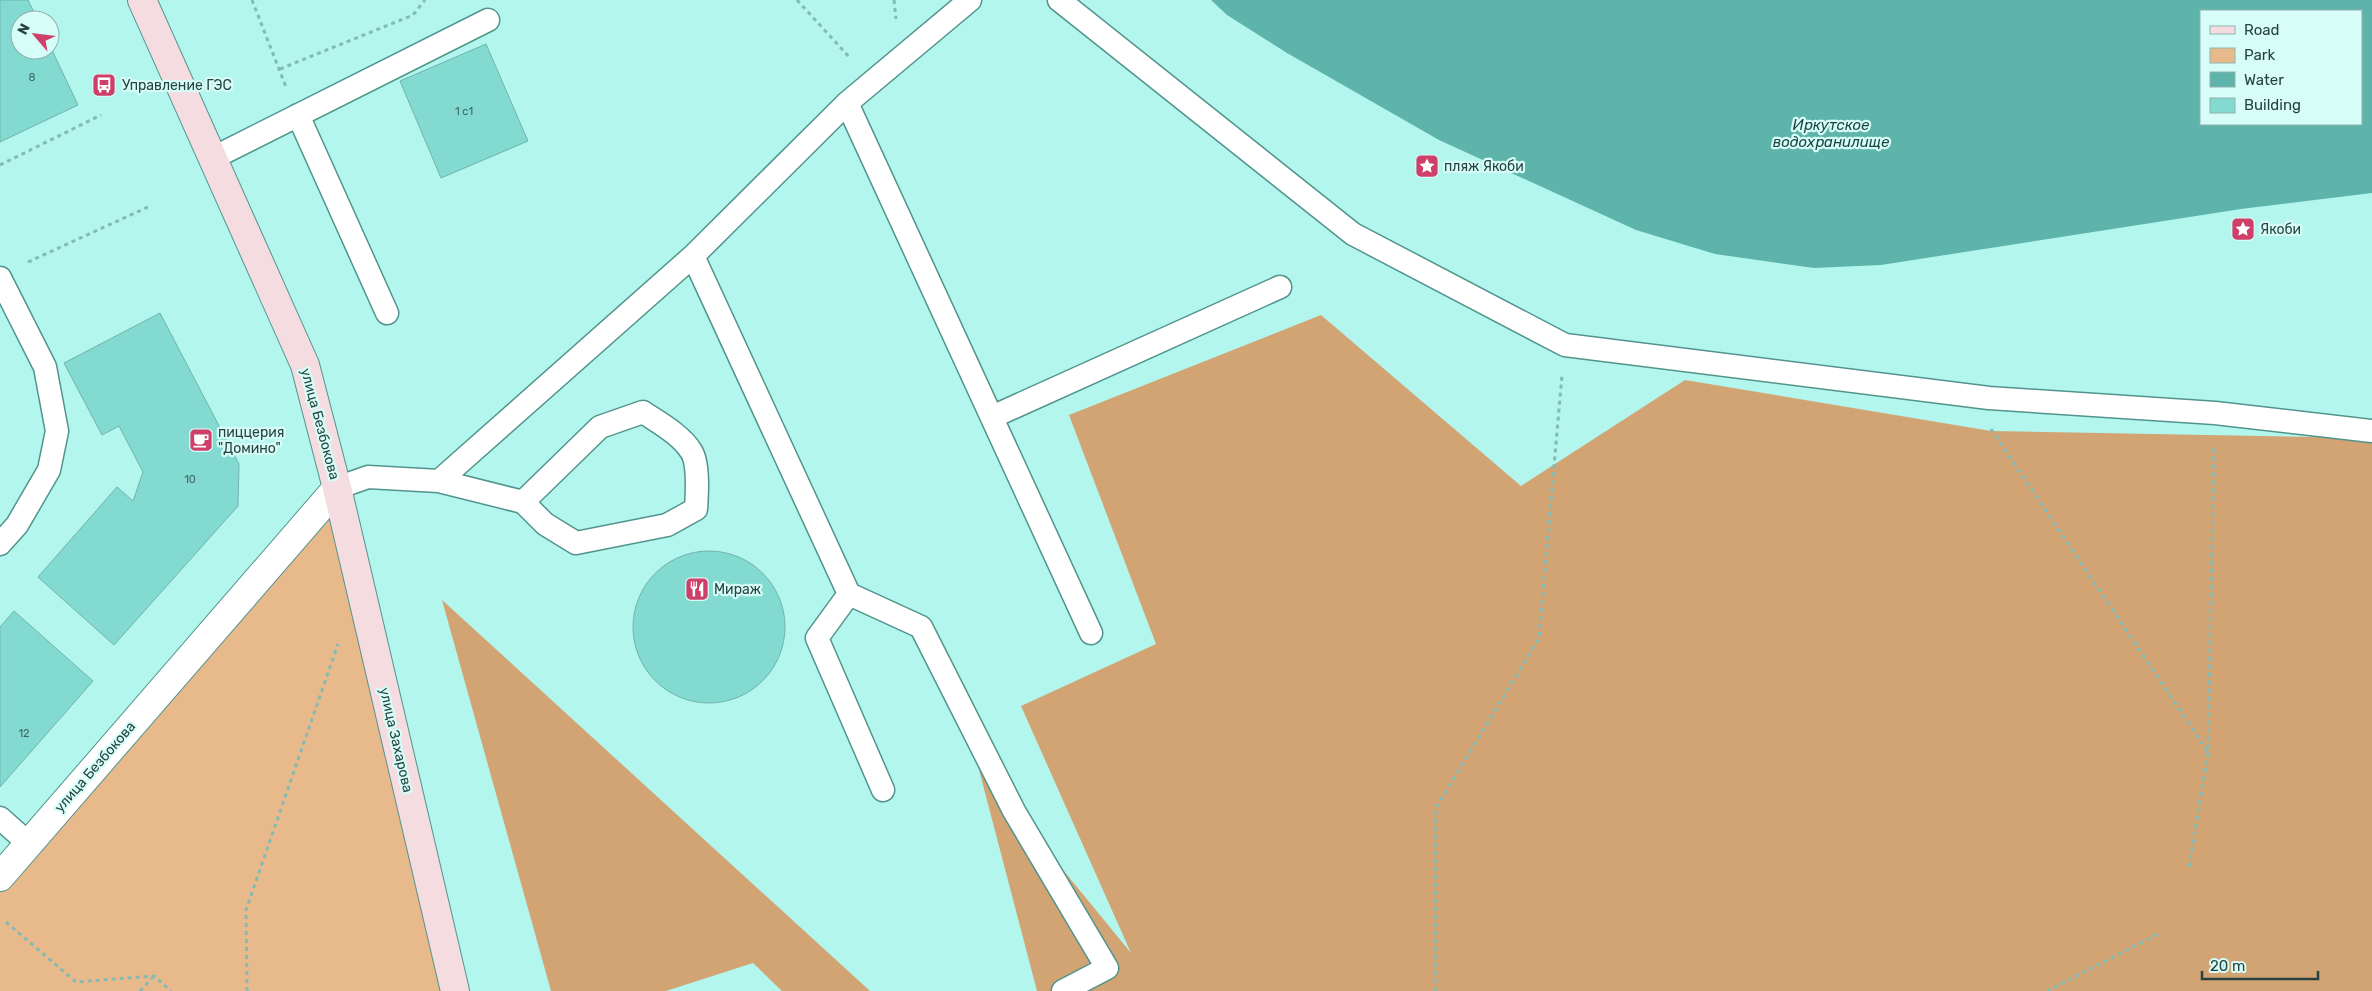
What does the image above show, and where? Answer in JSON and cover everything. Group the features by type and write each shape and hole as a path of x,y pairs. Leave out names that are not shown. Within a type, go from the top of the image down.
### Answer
{"main road":[{"name":"улица Безбокова","path":"142,0 305,365 337,488"},
{"name":"улица Захарова","path":"337,488 455,991"}],"street":[{"name":"улица Безбокова","path":"0,877 337,488"}],"lane":[{"path":"439,481 693,256 847,103 970,0"},
{"path":"1059,0 1353,234 1565,345 1989,398 2215,412 2372,430"},
{"path":"213,158 488,20"},
{"path":"847,103 1091,633"},
{"path":"298,115 387,313"},
{"path":"693,256 849,594 921,627 1014,811 1106,968 1063,991"},
{"path":"0,278 45,367 56,431 49,470 17,525 0,544"},
{"path":"992,417 1280,286"},
{"path":"337,488 368,478 439,481 523,502 545,524 576,543 667,524 696,508 697,481 692,452 669,429 643,412 600,427 523,502"},
{"path":"849,594 817,638 883,790"},
{"path":"0,818 28,843"}],"path":[{"path":"252,0 280,69 413,15 425,0"},
{"path":"797,0 872,82"},
{"path":"0,164 101,116"},
{"path":"26,263 148,207"},
{"path":"1435,991 1436,808 1539,638 1565,345"},
{"path":"1989,398 1992,430 2208,753"},
{"path":"2189,867 2208,753 2215,412"},
{"path":"247,991 246,910 340,637"},
{"path":"6,922 76,982 154,976 171,991"},
{"path":"2047,991 2160,933"},
{"path":"140,991 154,976"}],"green space":[{"path":"337,488 455,991 0,991 0,875"}],"shaded area":[{"path":"1321,315 1521,486 1685,380 1991,431 2372,438 2372,991 1037,991 978,766 1131,953 1021,706 1156,644 1069,415"},
{"path":"442,600 870,991 782,991 753,963 666,991 551,991"}],"water":[{"name":"Иркутское водохранилище","path":"1211,0 2372,0 2372,193 2241,209 1881,265 1814,268 1715,254 1636,230 1439,140 1287,53 1227,15"}],"building":[{"path":"0,0 28,0 33,10 10,10 10,60 57,60 78,105 0,142"},
{"path":"486,44 528,141 441,178 400,81"},
{"path":"160,313 239,464 238,506 114,645 38,577 117,487 133,501 143,472 119,426 102,435 64,363"},
{"path":"709,551 738,557 763,573 779,598 785,627 779,656 763,681 738,697 709,703 680,697 655,681 639,656 633,627 639,598 655,573 680,557"},
{"path":"14,611 93,681 0,787 0,627"}],"place":[{"name":"Управление ГЭС","path":"104,85"},
{"name":"пляж Якоби","path":"1427,166"},
{"name":"Якоби","path":"2243,229"},
{"name":"пиццерия \"Домино\"","path":"201,440"},
{"name":"Мираж","path":"697,589"}]}
